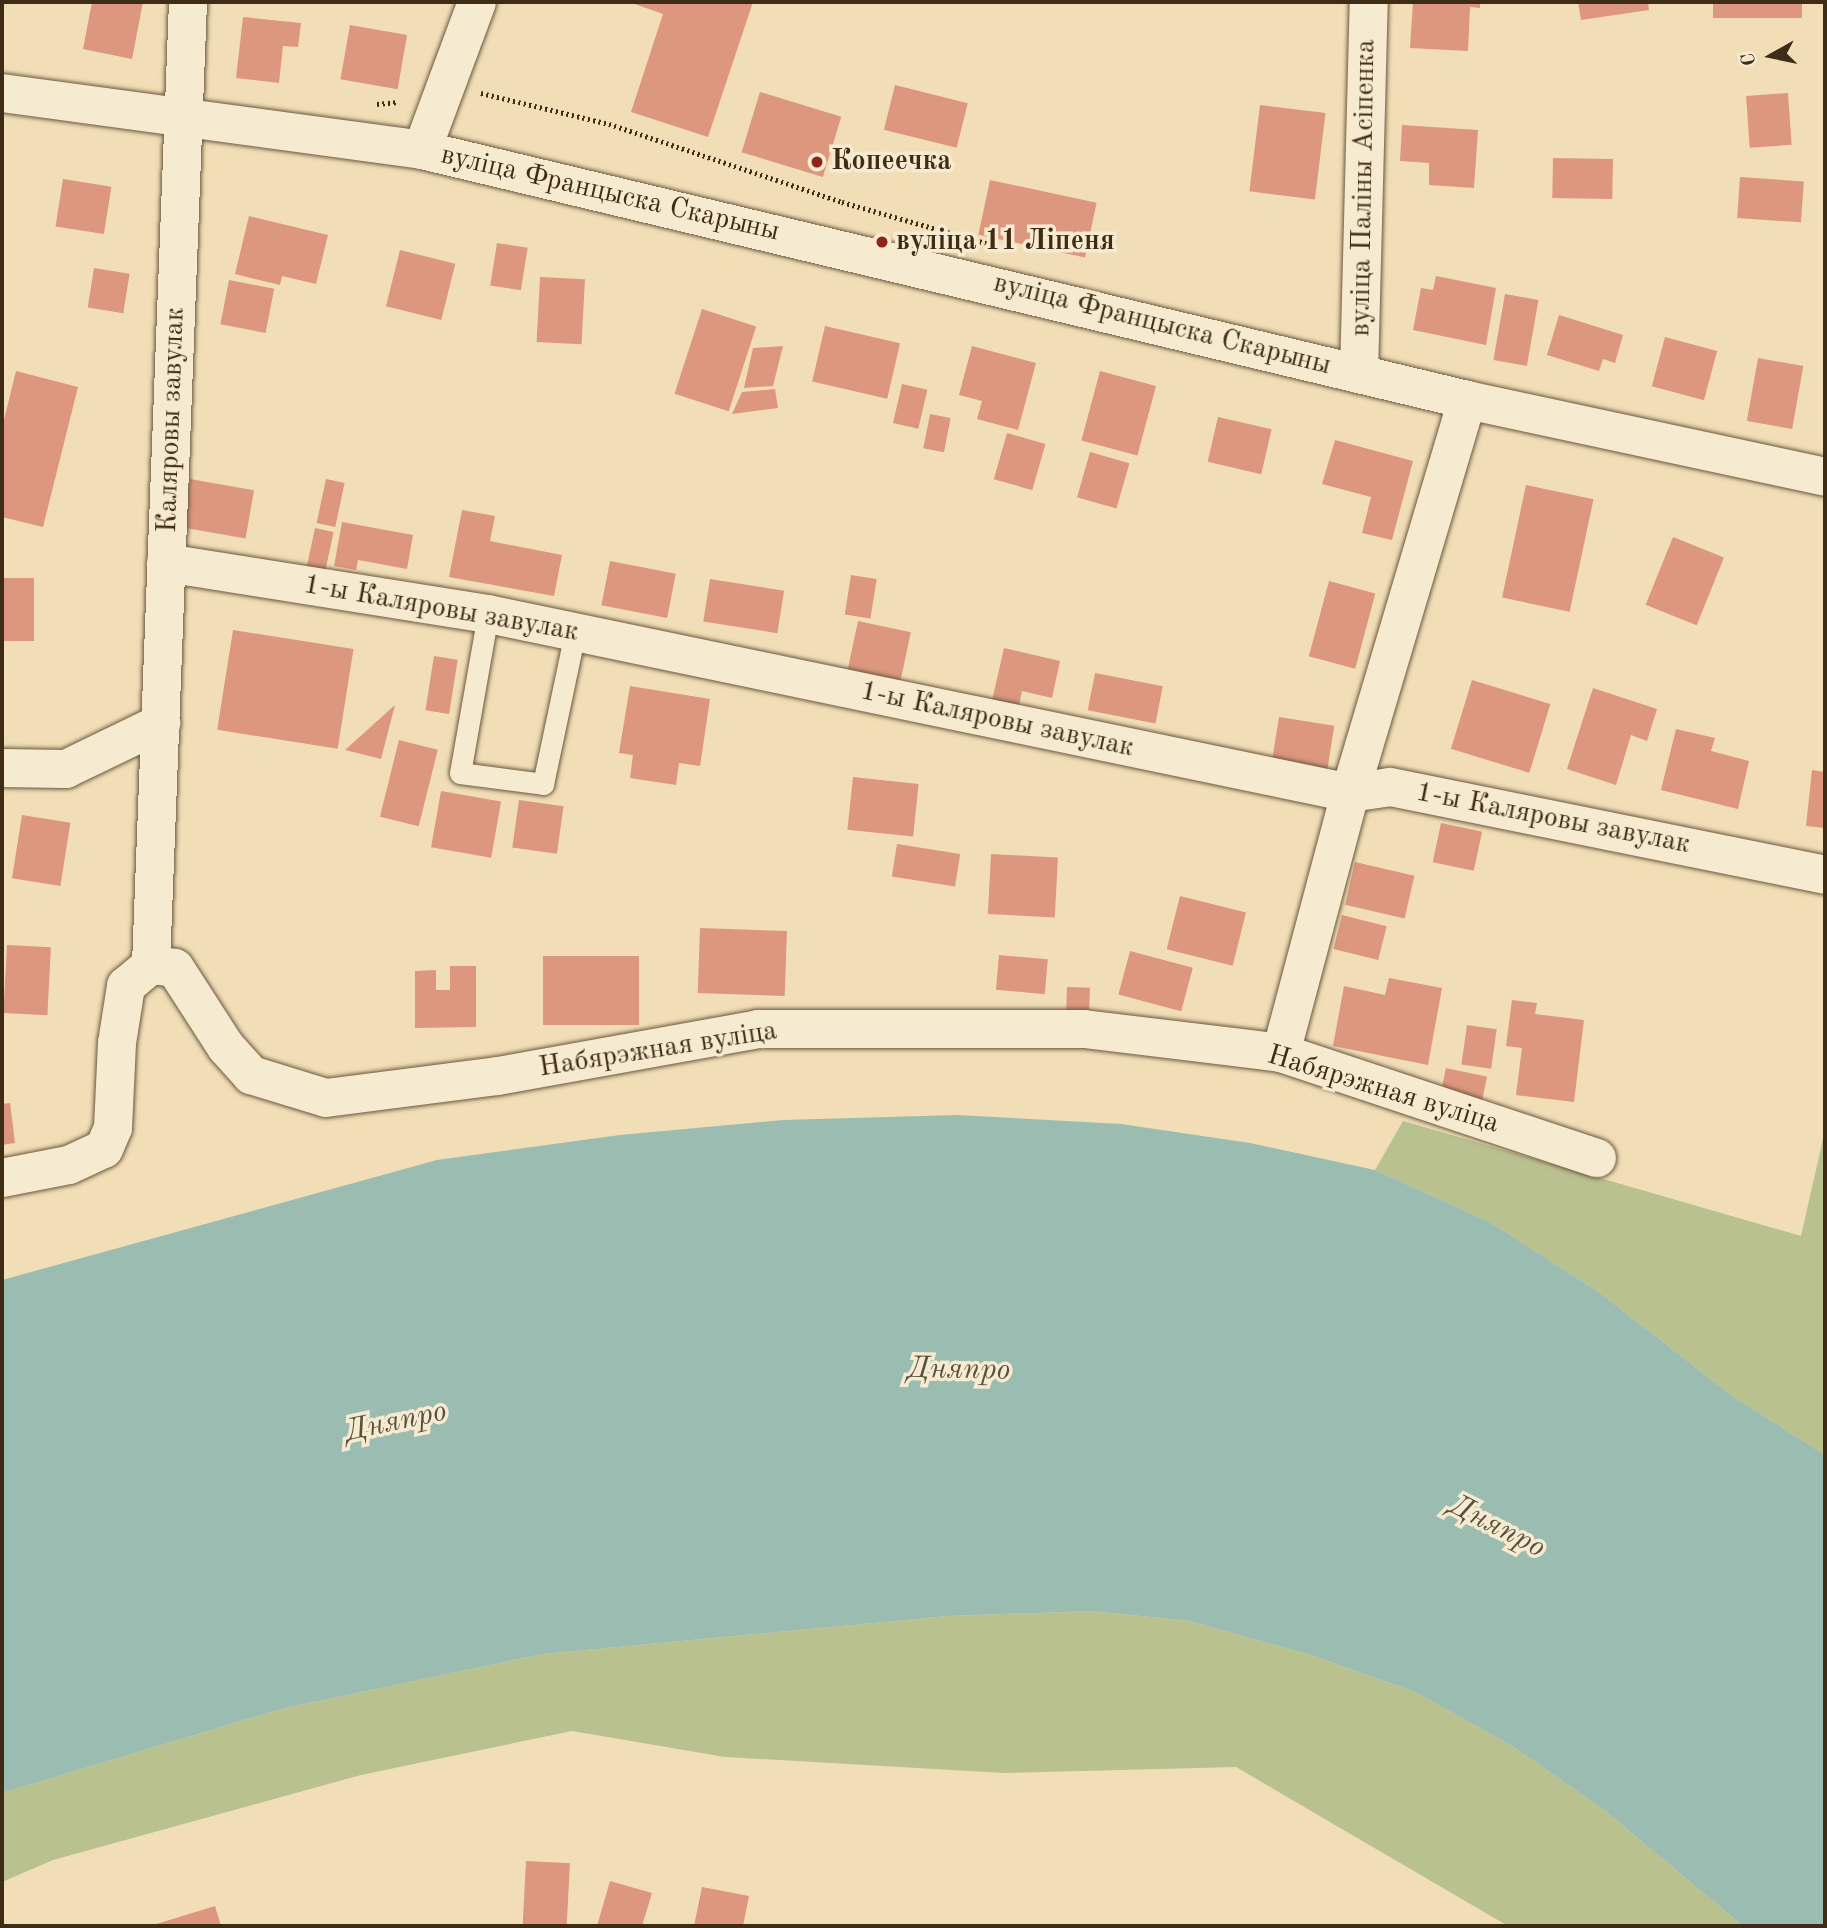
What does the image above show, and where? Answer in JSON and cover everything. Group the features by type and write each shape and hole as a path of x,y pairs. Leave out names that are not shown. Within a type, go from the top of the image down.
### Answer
{"street":[{"name":"Каляровы завулак","path":"151,965 186,117 188,2"},
{"path":"422,150 477,2"},
{"name":"вуліца Паліны Асіпенка","path":"1359,374 1368,2"},
{"name":"вуліца Францыска Скарыны","path":"2,93 422,150 1467,400 1825,477"},
{"path":"1281,1053 1350,793 1467,400"},
{"path":"1825,468 1825,477"},
{"name":"1-ы Каляровы завулак","path":"166,563 488,614 1350,793 1390,787 1825,875"},
{"path":"2,768 66,769 161,723"},
{"path":"2,1178 69,1165 104,1149 113,1128 117,1043 126,986 151,965"},
{"name":"Набярэжная вуліца","path":"151,965 175,968 226,1047 251,1075 326,1098 498,1076 758,1029 1084,1030 1281,1053 1597,1158"}],"lane":[{"path":"488,614 460,773 543,783 575,632"}],"green space":[{"path":"1403,1121 1801,1236 1825,1130 1825,1455 1731,1395 1600,1293 1490,1222 1375,1170"},
{"path":"1091,1611 1190,1621 1314,1656 1415,1692 1509,1744 1603,1809 1743,1926 1508,1926 1236,1767 1004,1773 725,1757 572,1731 361,1775 53,1860 2,1882 2,1793 281,1709 543,1654 949,1616"}],"water":[{"name":"Дняпро","path":"957,1115 1121,1124 1250,1143 1375,1170 1490,1222 1600,1293 1731,1395 1825,1455 1825,1926 1743,1926 1603,1809 1509,1744 1415,1692 1314,1656 1190,1621 1091,1611 949,1616 543,1654 281,1709 2,1793 2,1280 437,1160 620,1135 783,1120"}],"building":[{"path":"92,2 143,2 132,59 83,49"},
{"path":"629,2 753,2 708,137 631,112 663,14"},
{"path":"1413,2 1480,2 1480,8 1470,7 1468,51 1410,48"},
{"path":"1578,2 1648,2 1649,10 1581,20"},
{"path":"1713,2 1802,2 1802,18 1713,18"},
{"path":"243,17 301,23 298,47 283,46 279,83 236,78"},
{"path":"350,25 407,35 398,89 340,79"},
{"path":"895,85 968,103 957,148 884,130"},
{"path":"760,92 841,117 823,177 742,152"},
{"path":"1788,93 1792,145 1750,148 1746,96"},
{"path":"1260,105 1326,113 1315,199 1249,191"},
{"path":"1402,125 1478,130 1474,188 1429,185 1429,163 1400,161"},
{"path":"1553,158 1613,159 1612,199 1552,198"},
{"path":"1740,177 1804,181 1801,222 1737,218"},
{"path":"63,179 111,187 104,234 55,226"},
{"path":"990,180 1097,203 1085,257 978,235"},
{"path":"249,216 328,235 316,284 282,276 280,285 235,274"},
{"path":"497,243 528,248 521,290 490,285"},
{"path":"400,250 455,264 441,320 386,306"},
{"path":"94,268 130,274 123,313 88,308"},
{"path":"1436,276 1496,288 1486,345 1413,330 1421,288 1433,290"},
{"path":"540,277 585,279 582,344 537,342"},
{"path":"229,280 274,289 266,333 220,324"},
{"path":"1505,294 1538,300 1527,366 1493,360"},
{"path":"702,309 756,327 729,411 674,394"},
{"path":"1559,315 1623,335 1615,363 1603,359 1599,371 1547,355"},
{"path":"825,326 900,343 887,399 812,382"},
{"path":"1665,337 1717,351 1704,400 1652,386"},
{"path":"783,346 773,386 744,388 753,348"},
{"path":"972,346 1036,363 1018,430 977,419 982,401 959,395"},
{"path":"1758,358 1803,366 1792,429 1747,421"},
{"path":"16,371 78,387 43,527 2,517 2,428"},
{"path":"1100,371 1156,386 1137,456 1081,441"},
{"path":"902,384 927,390 918,429 893,423"},
{"path":"775,389 778,408 732,414 742,392"},
{"path":"930,414 951,418 944,452 923,448"},
{"path":"1218,417 1272,429 1261,474 1208,462"},
{"path":"1007,433 1045,444 1032,490 994,479"},
{"path":"1335,440 1413,461 1392,540 1362,533 1371,497 1322,484"},
{"path":"1090,452 1129,463 1116,508 1077,497"},
{"path":"190,479 254,490 246,539 181,527"},
{"path":"326,479 345,483 335,527 317,523"},
{"path":"1526,485 1593,499 1570,612 1502,597"},
{"path":"462,510 495,516 490,541 562,555 554,596 449,577"},
{"path":"342,522 413,535 407,569 358,560 356,570 334,566"},
{"path":"315,528 334,532 325,573 306,569"},
{"path":"1673,537 1724,558 1697,625 1646,605"},
{"path":"610,561 676,574 667,618 601,605"},
{"path":"851,575 877,579 870,619 845,615"},
{"path":"2,578 34,578 34,641 2,641"},
{"path":"710,579 784,591 777,633 703,621"},
{"path":"1329,581 1375,593 1355,669 1309,656"},
{"path":"858,621 911,632 898,691 846,680"},
{"path":"233,630 353,649 338,749 217,730"},
{"path":"1004,648 1060,661 1052,698 1022,691 1016,720 989,714"},
{"path":"434,656 458,660 449,714 425,710"},
{"path":"1095,673 1163,686 1155,723 1088,710"},
{"path":"1472,680 1550,704 1529,773 1451,749"},
{"path":"630,686 710,699 700,766 679,763 676,785 630,778 633,755 619,753"},
{"path":"1593,688 1657,709 1647,741 1631,735 1616,785 1567,769"},
{"path":"395,705 381,759 345,750"},
{"path":"1279,717 1334,726 1326,775 1271,766"},
{"path":"1676,729 1715,738 1711,751 1749,761 1738,809 1661,790"},
{"path":"399,740 438,750 419,826 380,817"},
{"path":"1812,770 1825,772 1825,828 1806,826"},
{"path":"853,777 919,784 913,837 847,830"},
{"path":"441,791 501,802 491,858 431,847"},
{"path":"519,800 564,806 557,854 512,848"},
{"path":"22,815 70,823 60,886 12,878"},
{"path":"1441,823 1482,832 1474,871 1433,862"},
{"path":"897,844 960,854 955,887 892,877"},
{"path":"991,854 1058,858 1055,917 988,914"},
{"path":"1355,862 1414,876 1405,919 1345,905"},
{"path":"1180,896 1246,912 1233,966 1167,949"},
{"path":"1342,915 1387,926 1378,960 1334,949"},
{"path":"700,928 787,931 785,996 698,993"},
{"path":"7,945 51,947 47,1015 3,1013"},
{"path":"1130,951 1193,968 1181,1011 1118,994"},
{"path":"999,955 1048,959 1045,994 996,990"},
{"path":"543,956 639,956 639,1025 543,1025"},
{"path":"450,966 476,966 476,1027 415,1028 415,971 436,970 436,990 450,990"},
{"path":"1389,978 1442,988 1428,1065 1333,1046 1344,986 1385,995"},
{"path":"1067,987 1090,988 1089,1021 1066,1020"},
{"path":"1512,1000 1537,1003 1535,1014 1584,1020 1574,1102 1516,1095 1522,1048 1506,1046"},
{"path":"1467,1025 1497,1029 1491,1069 1461,1065"},
{"path":"1446,1068 1487,1077 1481,1107 1440,1098"},
{"path":"10,1103 15,1143 2,1145 2,1104"},
{"path":"526,1861 570,1863 567,1926 523,1926"},
{"path":"610,1881 652,1893 642,1926 597,1926"},
{"path":"702,1887 749,1896 743,1926 694,1926"},
{"path":"215,1906 221,1926 150,1926"}],"place":[{"name":"Копеечка","path":"817,162"},
{"name":"вуліца 11 Ліпеня","path":"882,242"}]}
